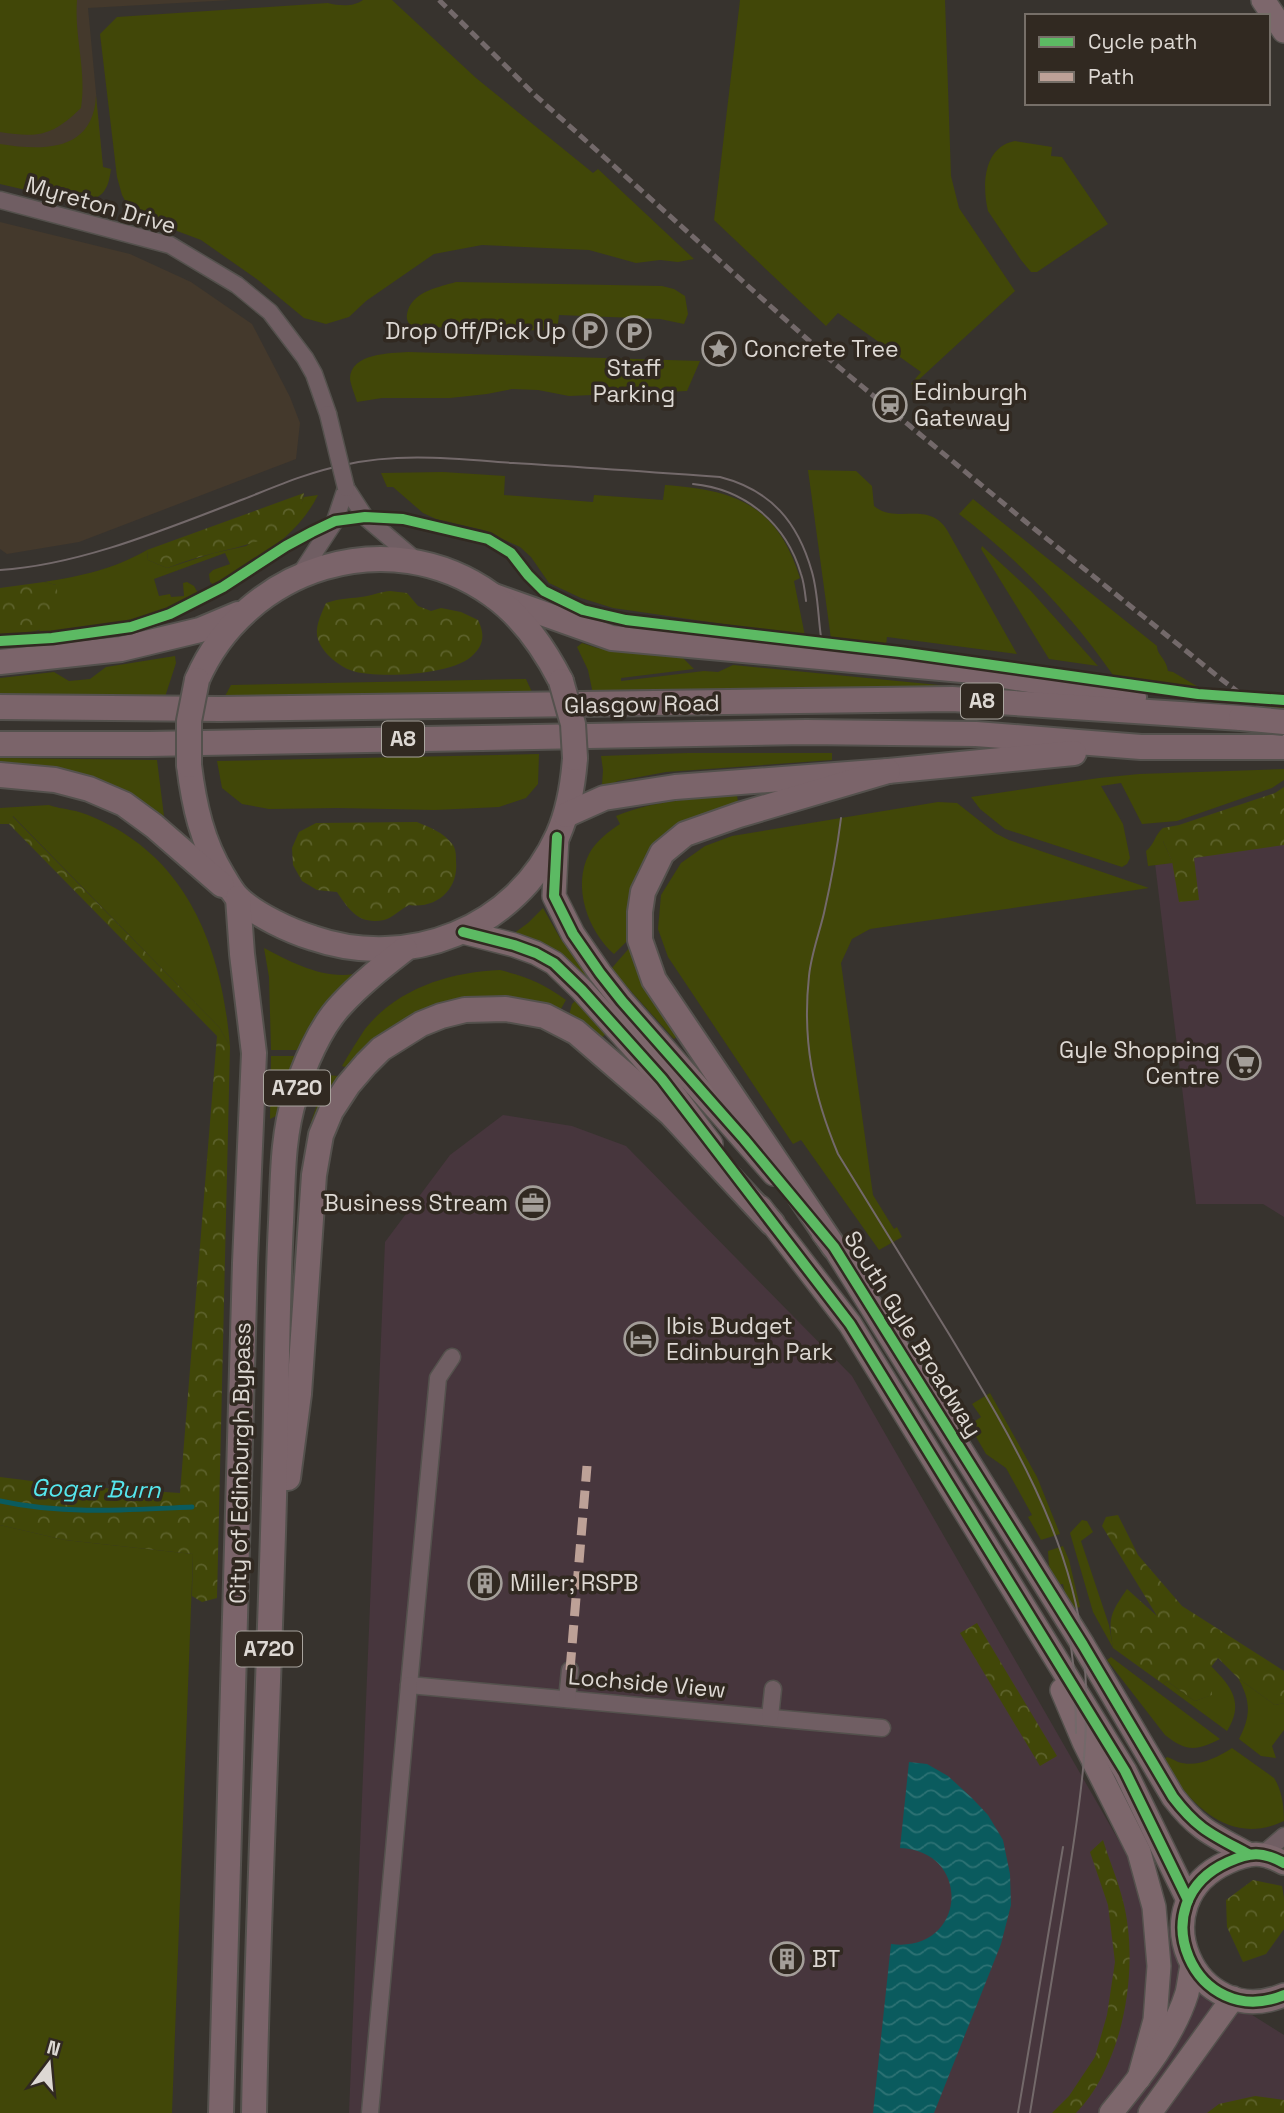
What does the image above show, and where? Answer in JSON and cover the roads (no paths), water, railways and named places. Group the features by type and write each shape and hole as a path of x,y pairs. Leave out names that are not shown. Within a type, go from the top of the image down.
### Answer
{"main road":[{"path":"236,895 216,865 198,816 189,765 189,721 197,680 221,637 244,611 272,590 299,576 324,566 348,561 385,559 420,563 460,576 494,596 612,638 973,671 1112,692 1214,715"},
{"path":"0,775 55,780 89,789 124,804 172,841 205,872 257,911 298,933 332,945 367,950 405,949 436,942 463,932 499,909 523,888 541,864 561,826 573,783 573,724 561,681 547,653 529,629 494,596"},
{"path":"0,662 121,649 200,630 244,611"},
{"name":"Glasgow Road","path":"0,707 220,709 952,699 1214,715 1284,722"},
{"name":"Glasgow Road","path":"0,744 149,744 806,732 976,734 1141,747 1282,747"},
{"path":"561,826 604,799 676,787 888,771 1141,747"},
{"path":"834,1247 654,980 640,940 640,912 643,892 662,853 685,834 739,815 888,771"},
{"name":"City of Edinburgh Bypass","path":"220,2113 245,1263 254,1053 236,895"},
{"name":"City of Edinburgh Bypass","path":"254,2113 263,1790 272,1596 279,1266 288,1119 306,1065 321,1032 338,1007 362,983 405,949"},
{"name":"A720","path":"272,1596 299,1394 316,1155 331,1111 348,1085 381,1049 421,1024 465,1010 506,1009 545,1016 576,1032 671,1114 772,1223"}],"street":[{"path":"1263,0 1284,31"},
{"name":"Myreton Drive","path":"0,200 170,245 237,285 270,312 305,358 321,392 346,488 365,517 420,563"},
{"path":"299,576 335,521 346,488"},
{"name":"South Gyle Broadway","path":"561,826 554,896 573,934 622,1001 744,1139 834,1247 1083,1645 1173,1797 1186,1814 1204,1830 1255,1854 1284,1863"},
{"path":"463,932 536,953 554,963 572,981 662,1079 850,1324 1125,1771 1188,1900"},
{"path":"370,2113 438,1378 452,1357"},
{"path":"1041,1635 1080,1732 1139,1852 1154,1907 1159,1966 1155,2020 1139,2078"},
{"path":"567,1699 570,1670"},
{"name":"Lochside View","path":"408,1685 882,1728"},
{"path":"770,1717 773,1689"},
{"path":"1280,2000 1253,2001 1233,1998 1217,1991 1203,1980 1192,1966 1182,1933 1188,1900 1199,1882 1215,1868 1255,1854 1284,1836"},
{"path":"1111,2113 1168,2035 1186,1993 1192,1966"},
{"path":"1150,2113 1233,1998"}],"water":[{"path":"909,1762 927,1764 948,1776 988,1815 1003,1840 1010,1874 1011,1905 1001,1944 934,2113 873,2113 891,1944 916,1943 934,1934 946,1919 951,1901 949,1882 940,1866 924,1853 900,1848"}],"waterway":[{"name":"Gogar Burn","path":"0,1501 72,1510 192,1507"}],"tram line":[{"path":"0,570 62,561 124,544 306,475 365,461 450,458 720,477 754,490 790,523 812,572 821,637"},
{"path":"693,484 730,493 746,501 774,524 794,556 803,580 806,601"},
{"path":"841,818 829,890 810,968 807,1000 809,1045 822,1110 838,1154 971,1370 1033,1484 1065,1564 1083,1647 1086,1679 1083,1773 1030,2113"},
{"path":"1067,1614 1075,1679 1076,1733"},
{"path":"1018,2113 1063,1847"}],"railway":[{"path":"439,0 536,96 835,364 1026,522 1284,727"}],"place":[{"name":"Drop Off/Pick Up","path":"590,331"},
{"name":"Staff Parking","path":"634,333"},
{"name":"Concrete Tree","path":"719,349"},
{"name":"Edinburgh Gateway","path":"890,405"},
{"name":"Gyle Shopping Centre","path":"1244,1063"},
{"name":"Business Stream","path":"533,1203"},
{"name":"Ibis Budget Edinburgh Park","path":"641,1339"},
{"name":"Miller; RSPB","path":"485,1583"},
{"name":"BT","path":"787,1959"}]}
